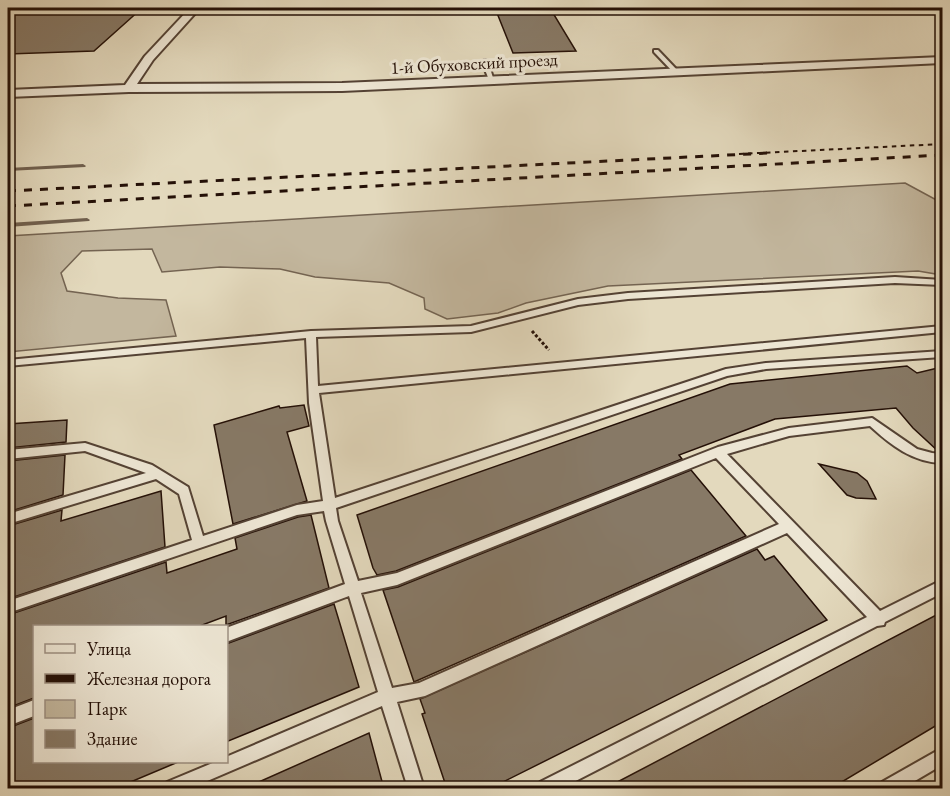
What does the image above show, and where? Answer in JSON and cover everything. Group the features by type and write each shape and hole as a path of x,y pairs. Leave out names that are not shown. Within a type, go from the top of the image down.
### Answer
{"street":[{"path":"129,88 149,58 195,8"},
{"name":"1-й Обуховский проезд","path":"8,94 129,88 342,87 942,60"}],"lane":[{"path":"656,51 676,72"},
{"path":"485,62 492,80"},
{"path":"8,363 310,334 471,329 578,302 628,296 895,280 942,283"},
{"path":"314,390 942,328"},
{"path":"310,334 314,390 332,521 416,789"},
{"path":"8,607 297,510 330,505 726,373 766,366 942,354"},
{"path":"228,634 353,588 397,579 718,452 789,432 872,422 899,445 929,459 942,458"},
{"path":"8,454 85,447 148,468 184,491 199,543"},
{"path":"718,452 879,620"},
{"path":"8,519 158,474"},
{"path":"172,789 387,696 420,691 789,526"},
{"path":"546,789 942,586"},
{"path":"8,718 33,708"},
{"path":"888,789 942,756"}],"path":[{"path":"521,318 563,366"}],"green space":[{"path":"905,183 942,203 942,275 918,271 608,286 526,303 498,313 447,319 425,309 424,298 389,283 315,277 280,269 220,267 162,272 152,249 82,251 61,273 67,291 118,298 166,300 176,336 8,352 8,236"}],"building":[{"path":"495,8 550,8 576,51 513,53"},
{"path":"141,9 94,51 8,54 8,13"},
{"path":"907,366 917,373 942,367 942,452 913,428 896,408 775,419 679,455 682,459 396,571 377,575 373,568 357,515 730,384"},
{"path":"304,405 309,426 287,432 307,501 233,524 214,425 279,406 280,408"},
{"path":"67,420 66,442 8,448 8,424"},
{"path":"65,455 63,495 8,512 8,461"},
{"path":"819,464 857,473 867,481 876,499 847,495"},
{"path":"691,470 746,536 414,682 383,590 398,587"},
{"path":"161,491 165,547 8,599 8,526 62,510 61,521"},
{"path":"311,515 329,588 226,625 226,616 202,625 33,625 33,698 8,708 8,615 166,562 167,573 237,549 235,538 298,517"},
{"path":"757,549 765,560 774,556 827,620 489,789 447,789 422,714 425,713 420,699"},
{"path":"334,604 359,687 228,741 228,643"},
{"path":"942,612 942,722 830,789 604,789"},
{"path":"33,718 33,763 176,763 114,789 8,789 8,728"},
{"path":"369,733 384,789 243,789"}],"waterway":[{"path":"8,170 83,166"},
{"path":"8,225 87,220"}],"railway":[{"path":"739,154 942,144"},
{"path":"8,191 769,153"},
{"path":"8,206 942,155"}]}
